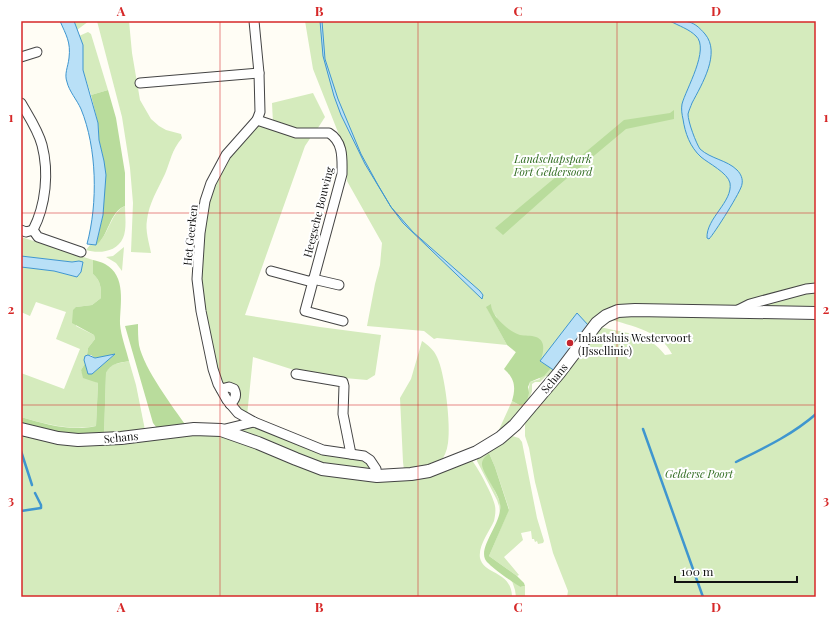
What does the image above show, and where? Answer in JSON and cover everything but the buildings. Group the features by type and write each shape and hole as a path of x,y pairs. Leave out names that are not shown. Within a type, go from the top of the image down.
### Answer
{"street":[{"path":"254,21 259,73 260,112 257,120"},
{"path":"21,57 37,52"},
{"path":"140,83 259,73"},
{"path":"21,104 32,122 42,145 46,168 44,199 38,220 33,230 26,232 21,230"},
{"name":"Heegsche Bouwing","path":"257,120 296,133 329,133 339,144 342,156 342,174 312,280 305,311 343,321"},
{"name":"Het Geerken","path":"254,422 238,413 226,400 221,389 214,369 200,307 197,279 200,233 205,201 211,183 226,155 257,120"},
{"path":"33,230 38,237 81,252"},
{"path":"271,271 339,285"},
{"name":"Schans","path":"735,312 750,304 806,289 816,288"},
{"name":"Schans","path":"221,430 258,443 322,469 377,476 411,474 428,471 477,452 500,438 515,425 559,373 592,329 606,316 618,311 816,313"},
{"path":"296,374 343,382 343,414 351,454"},
{"path":"254,422 316,447 364,456 370,460 376,469 377,476"},
{"name":"Schans","path":"21,429 58,438 78,440 121,438 194,429 221,430 254,422"}],"green space":[{"path":"74,21 89,21 77,30"},
{"path":"97,21 129,21 132,53 140,100 151,119 166,130 181,134 182,138 173,151 150,208 146,228 151,253 131,252 133,203 130,168 122,117"},
{"name":"Landschapspark Fort Geldersoord","path":"305,21 816,21 816,311 615,309 549,378 546,376 540,382 535,382 532,384 532,391 526,408 497,434 512,401 525,408 530,382 540,379 532,368 508,345 496,316 487,308 507,345 437,338 434,339 424,331 367,326 380,265 382,243 347,181 347,155 313,69"},
{"path":"88,32 91,34 108,90 91,95 83,70 83,45 79,36"},
{"path":"108,90 116,118 125,173 125,206 116,213 104,236 96,245 103,215 104,161 99,140 98,123 91,95"},
{"path":"313,93 325,117 316,131 294,130 273,123 272,103"},
{"path":"674,110 674,119 626,129 559,185 503,235 495,228 624,120 670,113"},
{"path":"256,126 265,127 290,135 311,137 305,146 245,315 381,335 375,375 367,380 322,376 294,370 253,357 247,416 238,411 229,383 222,383 219,378 200,293 204,223 210,194 227,159"},
{"path":"125,206 125,231 120,243 107,251 96,252 86,250 90,245 96,244 101,240 115,215"},
{"path":"21,237 93,260 93,274 98,279 100,285 101,298 92,305 76,307 76,326 94,335 95,339 88,348 87,355 85,356 86,362 81,370 83,375 98,383 96,426 77,428 68,427 21,417 21,373 64,389 80,349 56,339 66,312 36,302 30,316 21,312 21,267 54,271 77,277 79,261 72,262 21,256"},
{"path":"124,247 122,271 116,263 106,257 113,256"},
{"path":"93,260 104,263 112,269 117,276 121,291 120,324 122,338 129,361 113,365 106,373 104,436 70,439 21,429 21,417 49,425 68,428 87,428 96,426 98,383 83,378 81,370 86,362 88,374 92,374 114,355 95,358 91,355 87,355 88,348 95,339 94,335 72,323 73,310 76,307 92,305 101,298 98,279 93,274"},
{"path":"491,304 497,318 510,330 520,335 534,336 542,341 543,348 540,362 551,368 544,376 530,382 525,408 512,401 514,384 504,369 516,352 507,345 486,307"},
{"name":"Gelderse Poort","path":"641,316 816,320 816,597 567,597 568,591 553,553 535,482 529,448 525,436 525,419 600,327 644,338 659,348 665,355 672,354 661,340 645,330 609,319 612,317"},
{"path":"138,324 139,345 142,355 160,388 187,427 160,432 153,423 125,326"},
{"path":"422,341 436,354 443,375 449,424 448,443 445,454 440,463 404,470 400,398 411,379"},
{"path":"129,361 136,385 145,430 104,436 106,373 108,367"},
{"path":"252,426 363,460 368,462 373,470 330,467 236,430"},
{"path":"21,432 55,441 213,432 356,478 471,459 489,489 495,508 494,521 482,544 480,558 487,568 508,582 512,597 21,597"},
{"path":"512,436 519,438 522,442 537,518 544,541 543,543 538,544 537,541 535,542 534,539 532,539 531,531 521,533 523,540 504,557 519,575 517,576 489,556 509,509 489,453 484,459 483,466 500,502 499,515 497,500 477,461 477,457 506,437"},
{"path":"489,453 509,510 489,556 517,576 525,586 520,587 517,585 495,569 485,559 485,547 500,511 500,504 497,494 482,467 483,460"},
{"path":"512,581 520,587 525,586 525,597 516,597"}],"water":[{"path":"60,21 74,21 83,45 83,70 98,123 99,140 106,175 103,215 96,245 87,244 93,211 93,158 86,124 81,109 69,89 66,79 69,47 68,39"},
{"path":"320,21 322,21 325,59 338,99 361,154 391,207 365,164 341,115 323,56"},
{"path":"670,21 690,22 697,26 705,34 709,42 711,59 705,78 689,111 689,122 700,149 733,167 742,178 741,188 738,194 709,239 707,238 708,231 728,197 730,183 722,172 697,153 687,135 682,116 682,106 699,59 700,42 690,31"},
{"path":"391,207 413,232 480,291 483,295 482,299 403,223"},
{"path":"21,256 83,262 81,272 77,277 54,271 21,267"},
{"path":"577,313 589,326 555,371 540,361"},
{"path":"115,354 92,374 88,374 84,360 85,356 88,355 95,358"}],"waterway":[{"path":"736,462 788,435 816,414"},
{"path":"643,429 703,597"},
{"path":"21,451 32,485"},
{"path":"21,511 41,508 35,493"}],"place":[{"name":"Inlaatsluis Westervoort (IJssellinie)","path":"570,343"}]}
